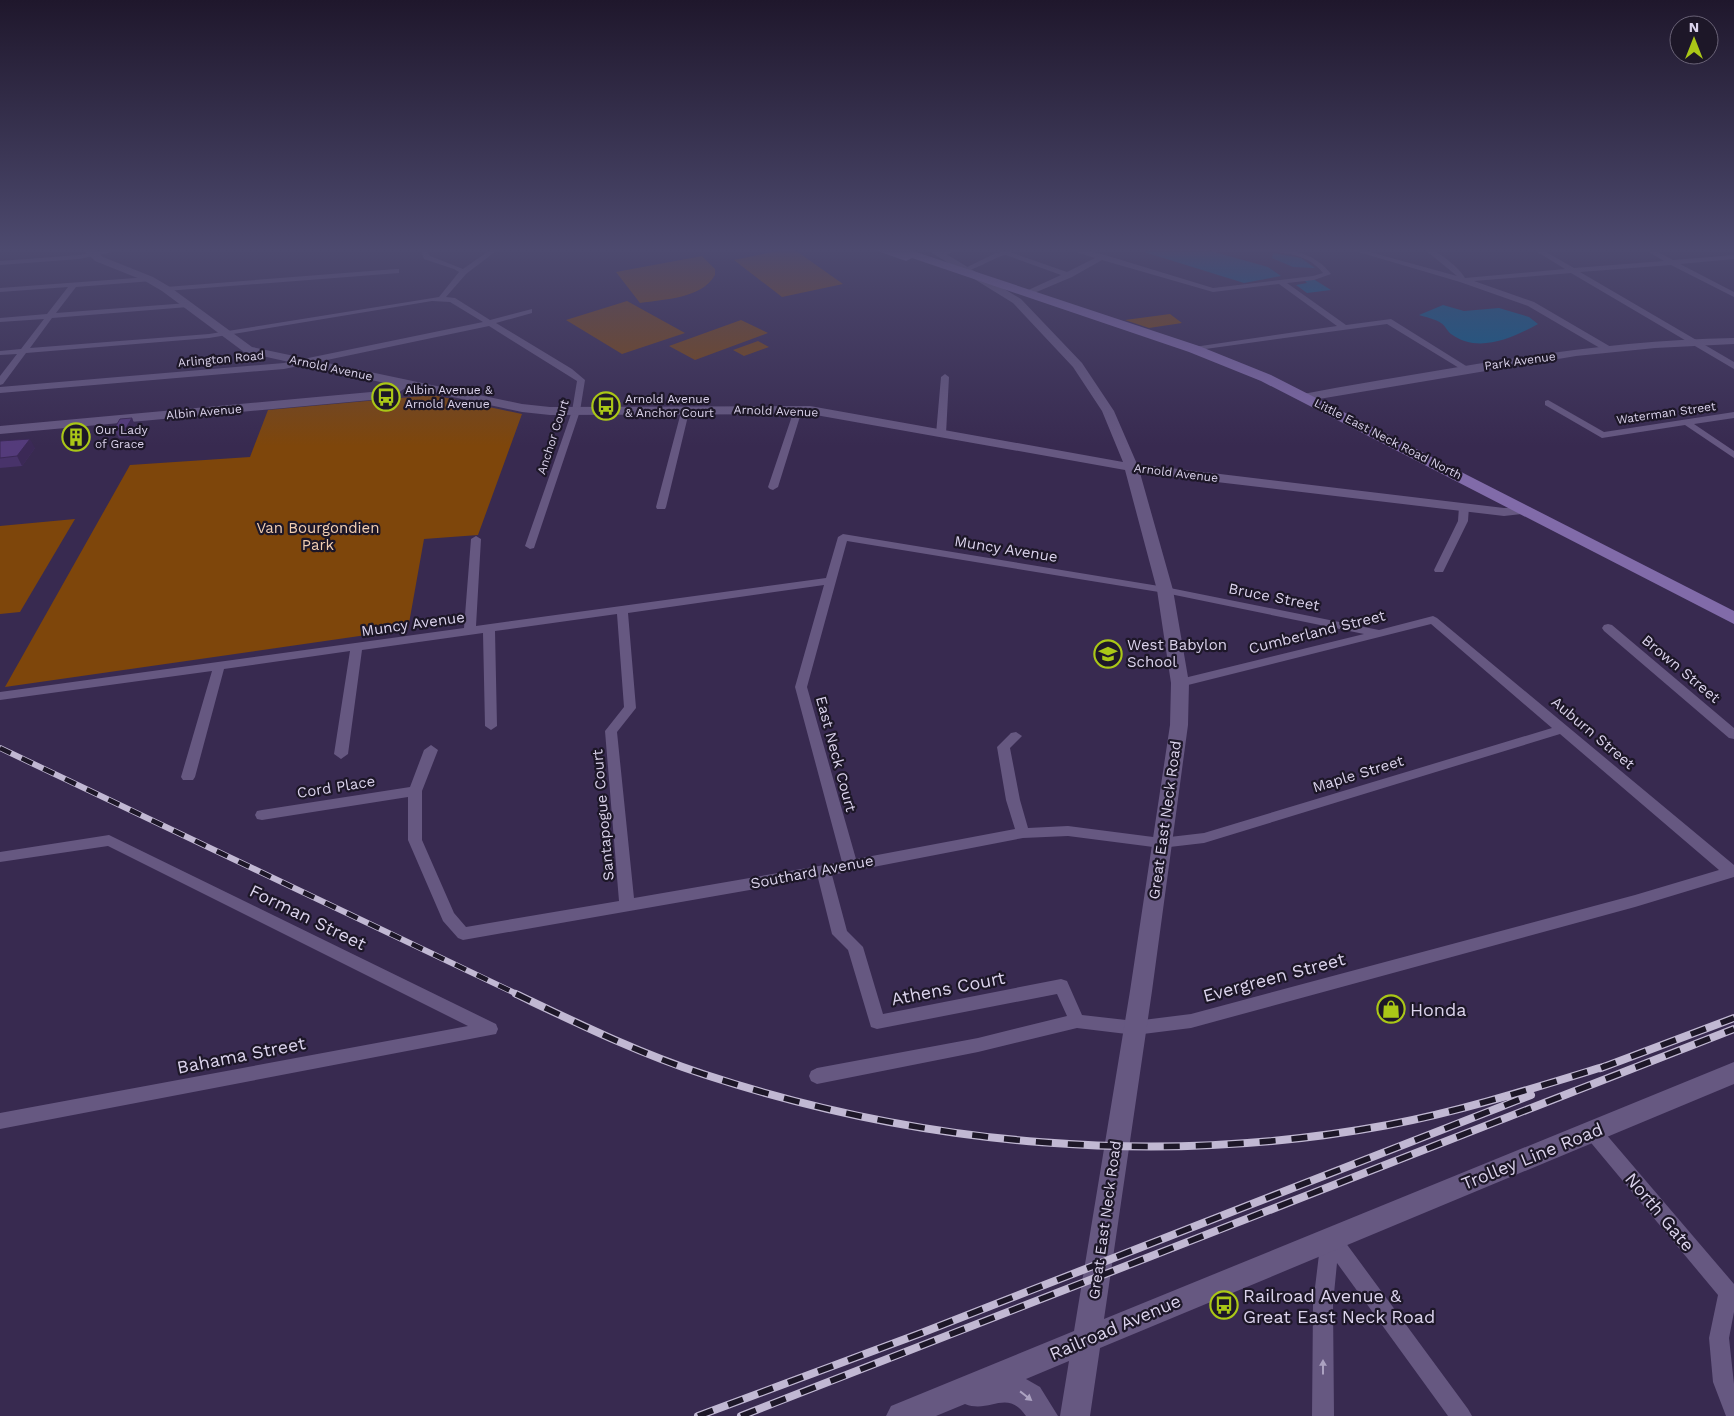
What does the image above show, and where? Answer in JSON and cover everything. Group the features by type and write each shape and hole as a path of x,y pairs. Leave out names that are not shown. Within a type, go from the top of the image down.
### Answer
{"main road":[{"name":"Little East Neck Road North","path":"1087,314 1194,349 1307,397 1734,618"}],"street":[{"path":"0,320 74,314"},
{"name":"Arnold Avenue","path":"200,314 248,350 529,409 576,411 798,410 1131,468 1508,512 1525,510"},
{"path":"0,353 226,334 346,314"},
{"path":"475,314 490,323"},
{"name":"Arlington Road","path":"0,390 284,366 490,323 519,314"},
{"name":"Great East Neck Road","path":"1030,314 1066,350 1093,385 1111,417 1148,518 1165,590 1180,683 1179,725 1135,1028 1075,1416"},
{"path":"1325,314 1345,328"},
{"path":"1548,314 1608,349"},
{"path":"1647,314 1734,366"},
{"path":"0,382 50,316"},
{"path":"1194,349 1388,321 1468,369"},
{"name":"Anchor Court","path":"490,323 581,380 576,411 530,546"},
{"name":"Park Avenue","path":"1307,397 1468,369 1608,349 1693,341 1734,341"},
{"path":"941,434 945,377"},
{"name":"Albin Avenue","path":"0,430 371,396 389,393 405,384"},
{"name":"Waterman Street","path":"1548,403 1602,435 1734,415"},
{"path":"661,507 684,416 689,409"},
{"path":"773,487 798,410"},
{"path":"1686,422 1734,455"},
{"path":"1439,570 1463,521 1464,507"},
{"name":"Muncy Avenue","path":"843,538 1165,590"},
{"name":"East Neck Court","path":"843,538 801,687 850,865"},
{"path":"470,631 476,540"},
{"name":"Muncy Avenue","path":"0,696 831,581"},
{"name":"Bruce Street","path":"1165,590 1378,633"},
{"name":"Santapogue Court","path":"622,610 630,708 611,731 628,905"},
{"name":"Cumberland Street","path":"1180,683 1433,620"},
{"name":"Auburn Street","path":"1433,620 1733,871"},
{"path":"489,628 491,726"},
{"name":"Brown Street","path":"1608,628 1734,735"},
{"path":"341,754 357,646"},
{"path":"188,777 219,666"},
{"name":"Maple Street","path":"1162,843 1204,838 1563,729"},
{"path":"1016,736 1003,747 1013,800 1023,832"},
{"path":"416,791 431,750"},
{"name":"Southard Avenue","path":"416,791 415,840 448,917 463,934 824,871 1023,832 1068,831 1162,843"},
{"name":"Cord Place","path":"262,815 416,791"},
{"name":"Forman Street","path":"0,857 109,840 490,1029"},
{"name":"Athens Court","path":"824,871 840,934 855,947 877,1022 1062,986 1077,1021"},
{"name":"Evergreen Street","path":"817,1076 978,1045 1077,1021 1135,1028 1191,1021 1626,903 1733,871"},
{"name":"Bahama Street","path":"0,1121 490,1029"},
{"name":"Trolley Line Road","path":"1330,1238 1593,1132 1734,1072"},
{"name":"North Gate","path":"1593,1132 1731,1292"},
{"path":"1323,1416 1323,1304 1330,1238"},
{"path":"1330,1238 1461,1416"},
{"name":"Railroad Avenue","path":"901,1416 1330,1238"},
{"path":"1731,1292 1719,1338 1723,1382 1734,1410"},
{"path":"946,1398 1013,1387 1030,1397 1043,1416"}],"green space":[{"path":"585,314 651,314 685,333 622,354 566,320"},
{"path":"1170,314 1182,323 1149,328 1125,320"},
{"path":"741,320 768,333 695,360 669,346"},
{"path":"758,341 769,347 744,356 733,350"},
{"name":"Van Bourgondien Park","path":"433,395 522,414 478,535 424,539 408,629 5,687 130,465 250,457 268,410"},
{"path":"75,519 20,612 0,614 0,526"}],"water":[{"path":"1519,314 1529,317 1538,324 1507,339 1495,342 1472,343 1461,340 1451,334 1439,322 1419,315"}],"building":[{"path":"132,418 126,428 114,429 120,419"},
{"path":"30,439 17,456 0,458 0,441"}],"railway":[{"path":"0,748 519,995"},
{"path":"516,994 655,1057 703,1074 786,1099 870,1118 956,1133 1042,1142 1129,1146 1216,1145 1302,1138 1388,1125 1443,1113 1606,1066"},
{"path":"1601,1068 1734,1018"},
{"path":"741,1416 1734,1029"},
{"path":"698,1416 924,1332 1531,1095"}],"place":[{"name":"Albin Avenue & Arnold Avenue","path":"386,397"},
{"name":"Arnold Avenue & Anchor Court","path":"606,406"},
{"name":"Our Lady of Grace","path":"76,437"},
{"name":"West Babylon School","path":"1108,654"},
{"name":"Honda","path":"1391,1009"},
{"name":"Railroad Avenue & Great East Neck Road","path":"1224,1305"}]}
